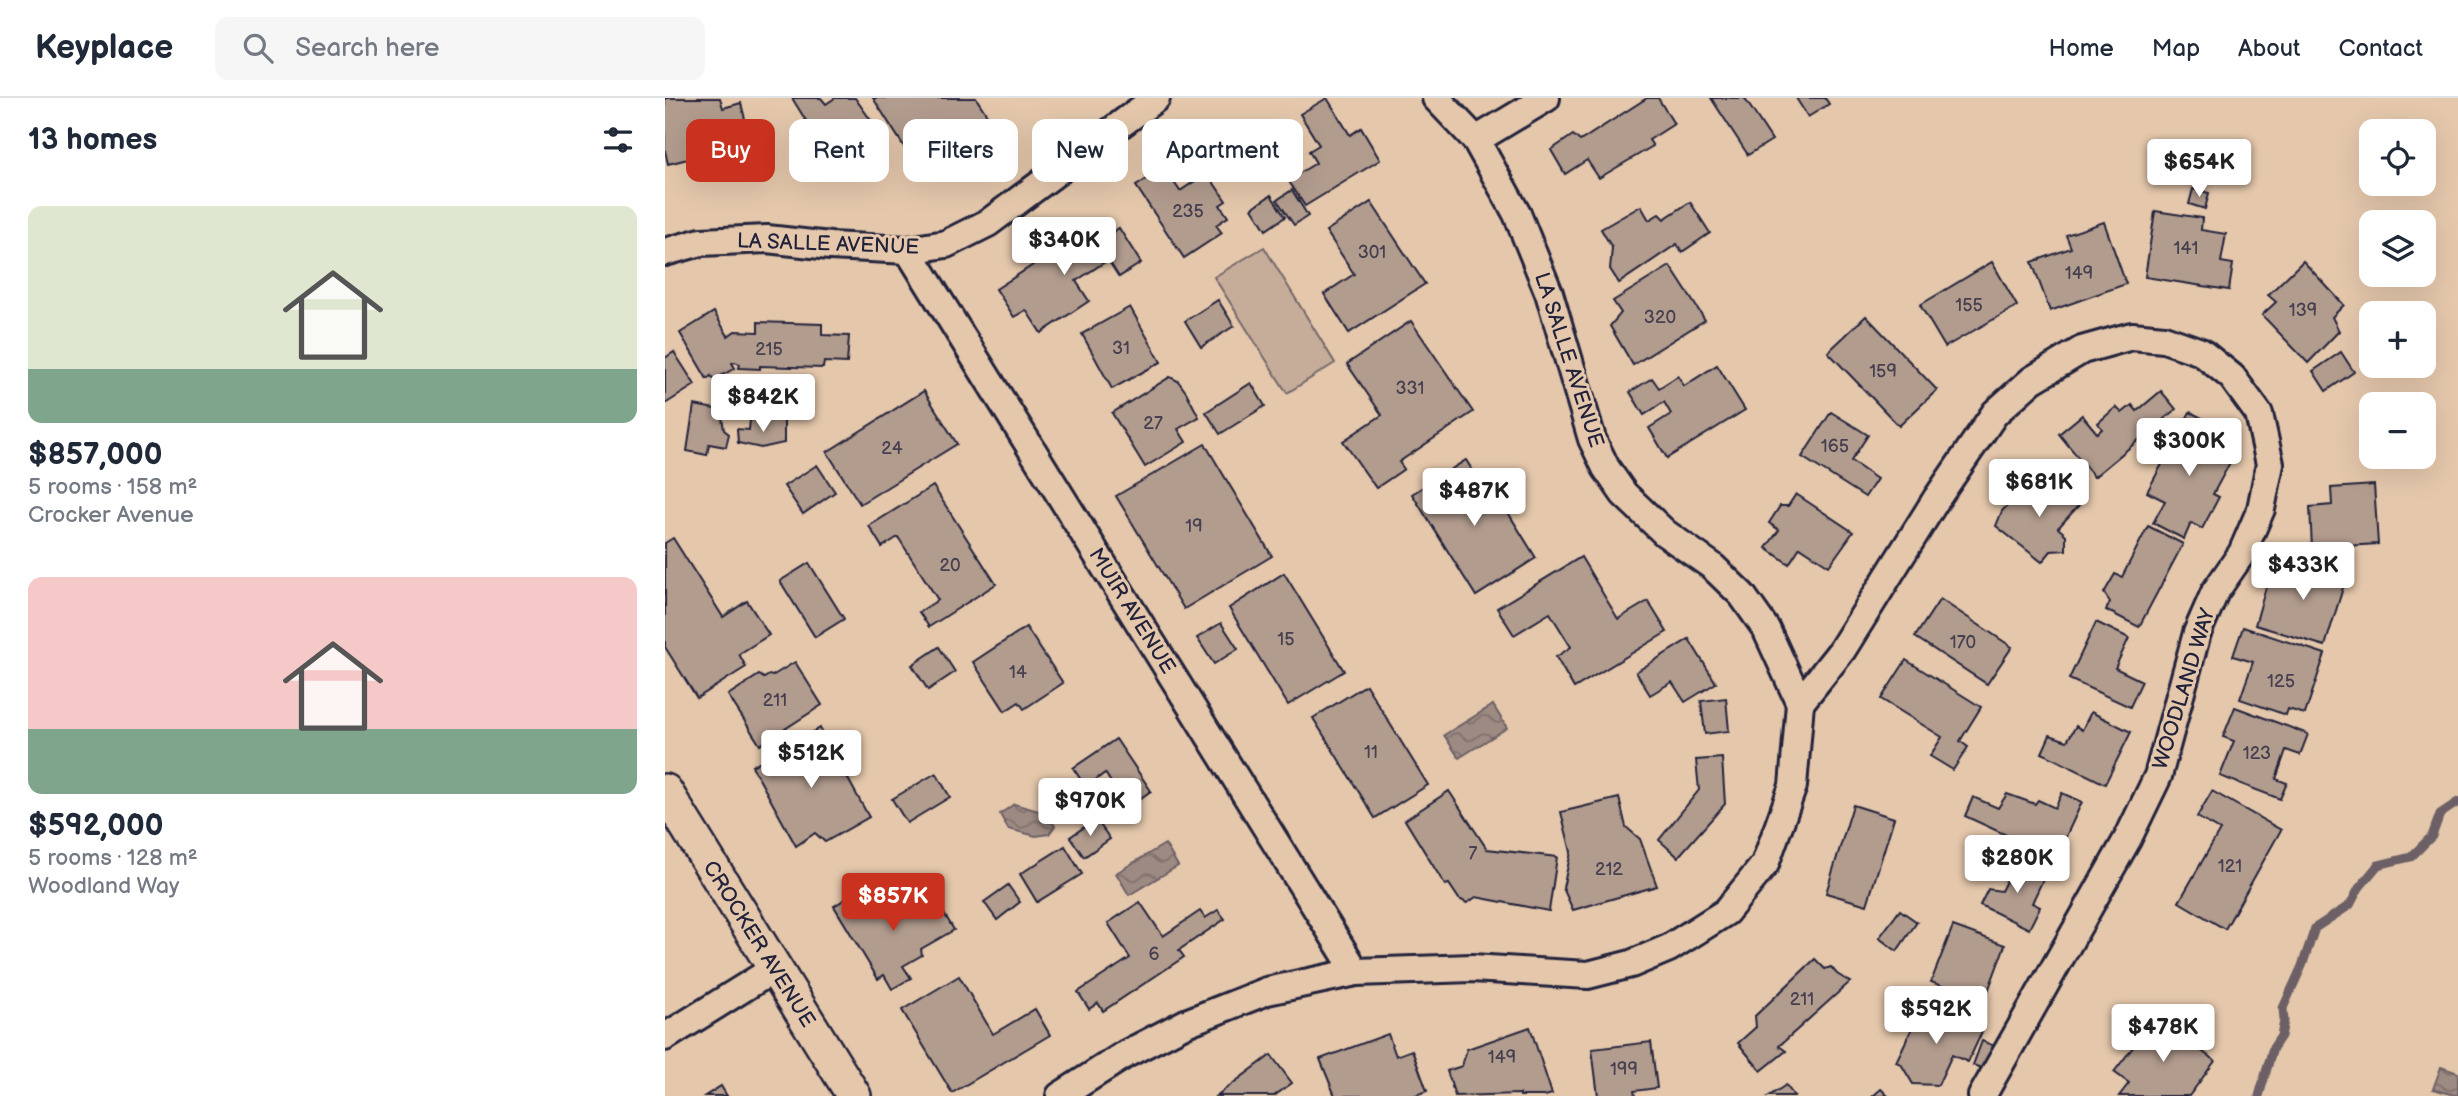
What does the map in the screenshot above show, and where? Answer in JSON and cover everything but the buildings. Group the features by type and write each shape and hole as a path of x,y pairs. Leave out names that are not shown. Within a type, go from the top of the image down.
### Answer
{"street":[{"name":"LA SALLE AVENUE","path":"665,252 701,242 767,239 908,250 946,244 988,223 1156,98"},
{"name":"LA SALLE AVENUE","path":"1436,98 1476,140 1517,214 1549,293 1592,439 1606,468 1624,494 1665,533 1712,566 1742,595 1766,629 1800,703"},
{"path":"1476,140 1546,98"},
{"name":"MUIR AVENUE","path":"908,250 1356,972"},
{"name":"WOODLAND WAY","path":"1800,703 1842,650 1937,498 1995,413 2032,380 2082,349 2132,337 2164,339 2201,352 2232,377 2259,414 2270,464 2261,509 2242,553 2215,592 2197,633 2158,776 2127,838 1982,1096"},
{"path":"1060,1096 1126,1054 1186,1023 1267,991 1356,972 1472,968 1588,975 1631,964 1669,948 1726,912 1765,864 1793,786 1800,703"},
{"name":"CROCKER AVENUE","path":"665,791 853,1096"},
{"path":"665,1037 775,969"}],"shaded area":[{"path":"1264,247 1335,363 1287,393 1214,277"}],"water":[{"path":"1493,705 1507,728 1459,758 1444,735"},
{"path":"1014,804 1046,813 1055,826 1049,834 1036,836 1008,829 1000,814"},
{"path":"1165,844 1178,866 1129,895 1116,873"},
{"path":"2441,1067 2458,1073 2458,1096 2433,1089"}],"waterway":[{"path":"2259,1096 2273,1048 2281,1036 2283,1008 2315,928 2350,905 2359,888 2378,865 2411,857 2432,836 2440,814 2458,802"}]}
